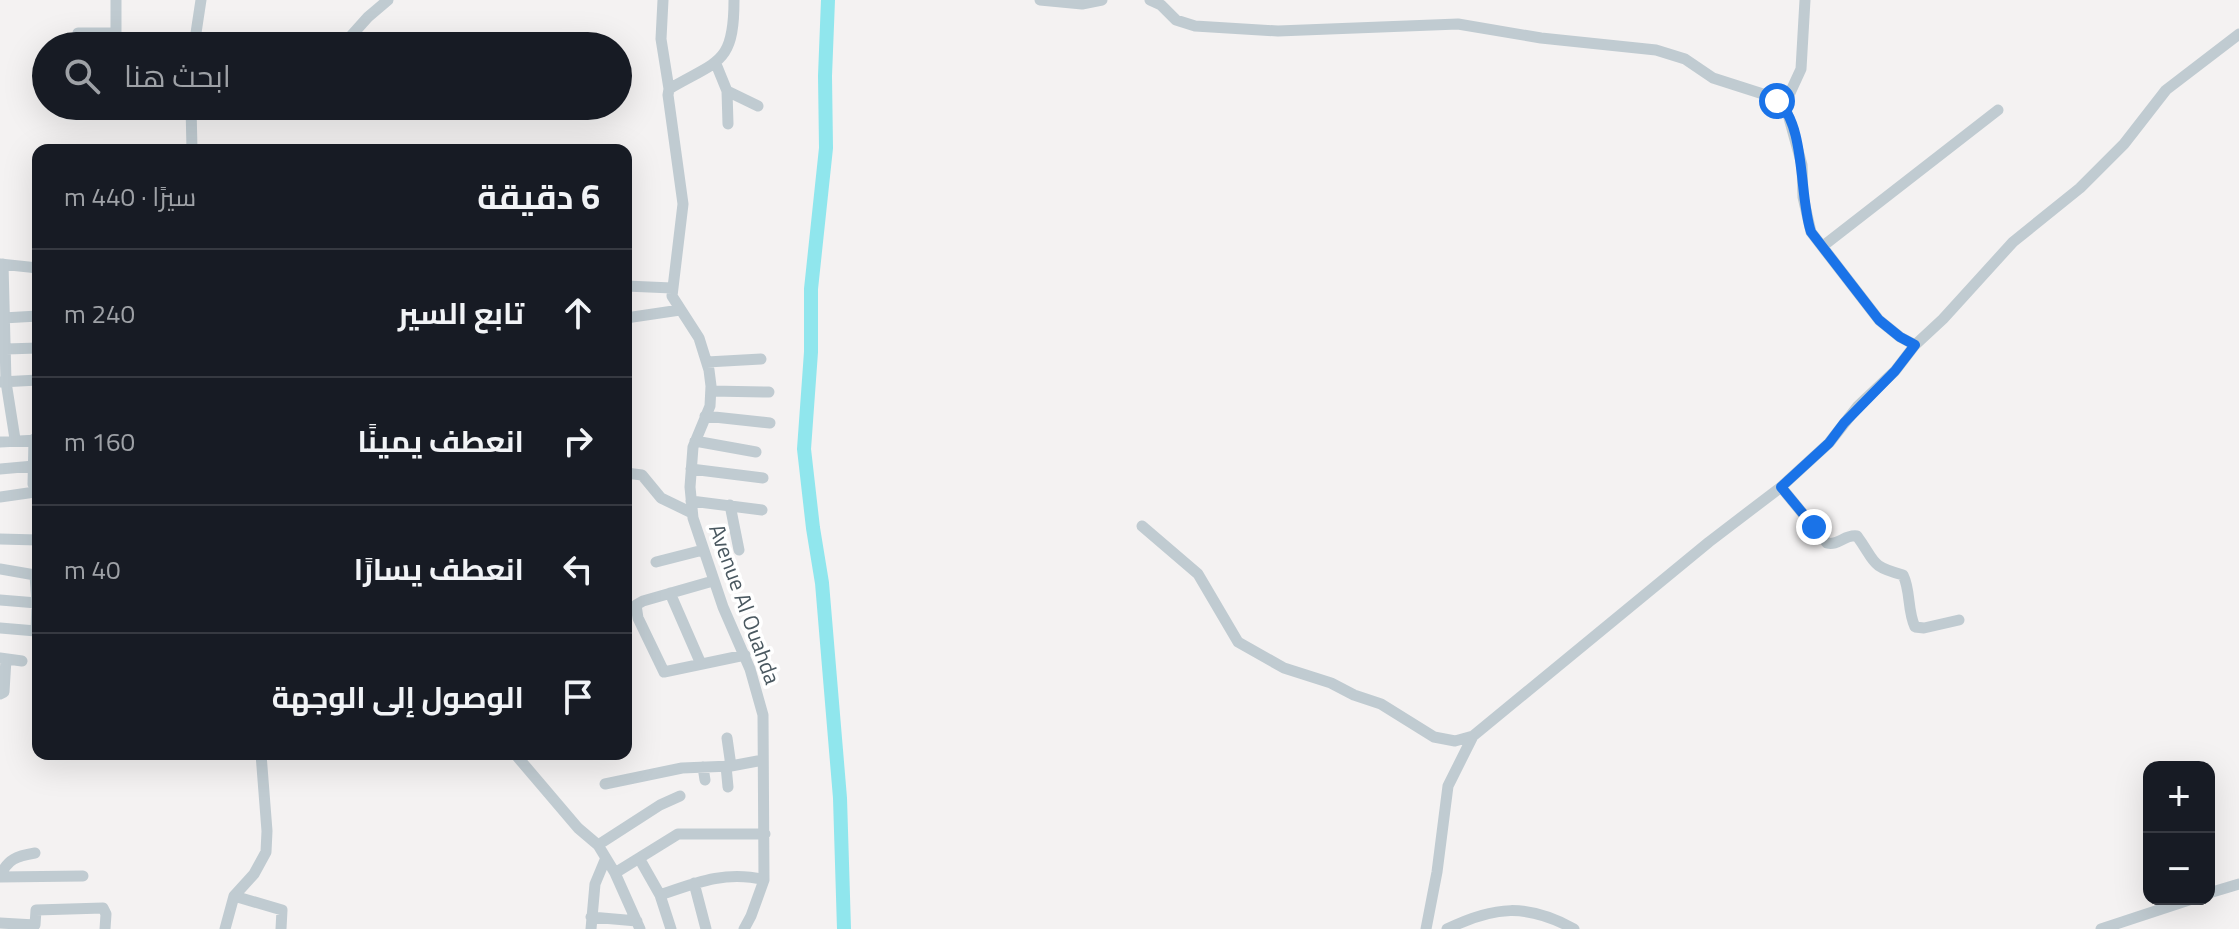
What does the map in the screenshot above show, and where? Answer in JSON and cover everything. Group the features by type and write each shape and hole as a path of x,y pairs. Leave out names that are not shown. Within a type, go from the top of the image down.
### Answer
{"street":[{"path":"116,0 116,32"},
{"path":"196,32 201,0"},
{"path":"355,32 388,0"},
{"name":"Avenue Al Ouahda","path":"663,0 661,39 683,201 672,296 699,338 707,362 711,391 710,406 695,441 691,469 692,507 713,581 745,655 763,715 764,880 744,929"},
{"path":"669,89 722,59 733,32 734,0"},
{"path":"1040,0 1082,4 1102,0"},
{"path":"1150,0 1161,5 1176,20 1195,26 1278,31 1458,24 1541,38 1656,50 1685,59 1713,78 1763,94 1784,106"},
{"path":"1805,0 1801,69 1784,106 1802,165 1806,218 1811,232 1879,320 1915,345"},
{"path":"1142,526 1198,574 1238,642 1284,668 1381,704 1434,737 1455,741 1473,736 1709,542 1781,487 1829,443 1915,345 2013,242 2080,188 2124,144 2166,90 2239,34"},
{"path":"716,64 727,91 728,124"},
{"path":"727,91 758,106"},
{"path":"1823,246 1998,110"},
{"path":"191,120 192,144"},
{"path":"15,439 3,382 1,264 32,267"},
{"path":"632,286 672,288"},
{"path":"632,317 680,310"},
{"path":"3,318 32,316"},
{"path":"3,342 32,347"},
{"path":"707,362 761,359"},
{"path":"3,382 32,380"},
{"path":"711,391 769,392"},
{"path":"705,416 770,423"},
{"path":"0,442 32,439"},
{"path":"695,441 756,452"},
{"path":"0,469 32,466"},
{"path":"691,469 763,478"},
{"path":"632,474 642,475 661,498 692,507 730,505 762,510"},
{"path":"1781,487 1827,543 1857,536 1881,569 1903,575 1910,618 1915,627 1924,628 1959,620"},
{"path":"0,497 32,494"},
{"path":"730,505 739,550"},
{"path":"0,539 32,540"},
{"path":"656,562 703,550"},
{"path":"0,569 32,574"},
{"path":"713,581 636,605 653,653 664,672 745,655"},
{"path":"670,593 701,664"},
{"path":"0,600 32,603"},
{"path":"0,628 32,631"},
{"path":"0,694 4,692 3,659 22,661"},
{"path":"1426,929 1448,786 1473,736"},
{"path":"727,738 728,787"},
{"path":"225,929 234,896 254,874 266,852 261,760"},
{"path":"520,760 556,803 598,845 615,873 638,925 591,923 595,884 605,860"},
{"path":"605,784 682,768 704,773 763,760"},
{"path":"598,845 660,805 680,796"},
{"path":"615,873 678,834 765,834"},
{"path":"35,853 14,857 0,877 83,876"},
{"path":"639,858 660,895 671,929"},
{"path":"660,895 694,883 734,875 764,880"},
{"path":"694,883 706,929"},
{"path":"2215,891 2239,884"},
{"path":"234,896 282,910 281,929"},
{"path":"2101,929 2174,905"},
{"path":"0,923 35,925 36,910 103,908 106,914 105,929"},
{"path":"1447,929 1488,912 1508,909 1547,915 1574,929"}],"waterway":[{"path":"828,0 826,148 811,289 811,352 804,449 822,583 840,798 844,929"}],"route":[{"path":"1777,101 1784,106 1789,118 1802,165 1803,197 1811,232 1879,320 1915,345 1895,371 1858,406 1829,443 1781,487 1814,527"}]}
